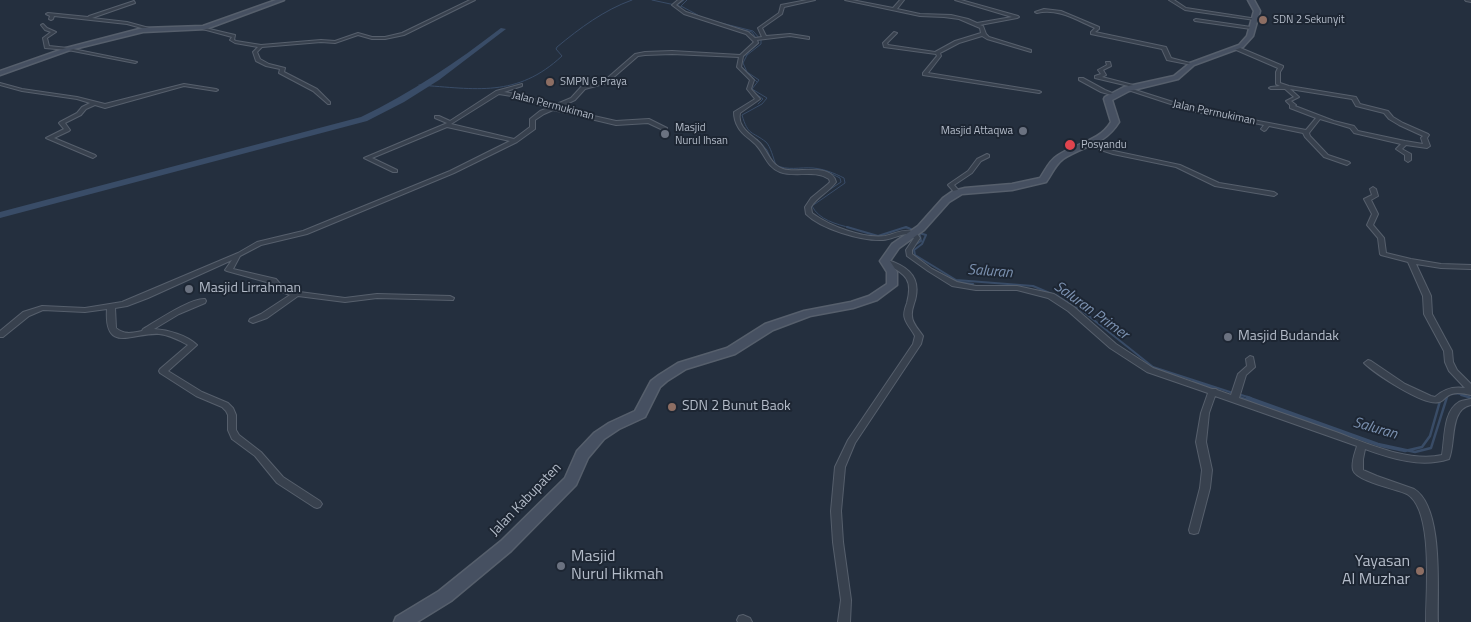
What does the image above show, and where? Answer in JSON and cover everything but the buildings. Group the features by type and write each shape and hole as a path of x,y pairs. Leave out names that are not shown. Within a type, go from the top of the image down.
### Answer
{"street":[{"path":"201,28 281,0"},
{"path":"0,73 68,48 148,29 201,28 234,36 232,40 235,42 261,46 321,41 337,42 358,34 378,39 396,36 473,0"},
{"path":"680,0 674,5 685,13 747,32 755,39 790,35 808,38"},
{"path":"765,38 760,28 781,13 782,6 808,0"},
{"path":"847,0 920,15 927,14 944,17 953,15 977,24 984,30 983,34"},
{"path":"895,9 902,0"},
{"path":"957,0 1017,17 977,24"},
{"path":"1172,0 1185,9 1255,20"},
{"path":"844,622 846,600 836,512 840,467 851,442 917,344 920,336 910,323 908,316 915,284 912,277 906,273 891,252 936,214 945,201 957,192 1009,188 1043,180 1050,168 1060,158 1103,137 1112,127 1115,122 1108,100 1114,95 1137,87 1176,78 1192,64 1236,48 1247,41 1257,11 1251,0"},
{"path":"1467,0 1471,1"},
{"path":"88,18 134,2"},
{"path":"1037,12 1046,9 1059,12 1098,28 1092,33 1164,48 1169,59 1192,64"},
{"path":"51,19 52,16 48,14 138,25 148,29"},
{"path":"1196,20 1251,28"},
{"path":"43,25 46,29 54,32 45,38 47,47 68,48 135,62"},
{"path":"895,33 885,43 886,46 938,52 957,42 983,34 1000,43 1029,51"},
{"path":"0,335 26,314 42,308 85,310 111,307 145,296 238,255 259,243 305,233 471,164 531,131 534,125 533,118 549,107 574,98 582,88 607,81 615,72 638,55 741,56 754,46 755,39"},
{"path":"261,46 255,52 258,60 283,68 281,72 315,90 328,104"},
{"path":"1236,48 1281,66 1278,72 1278,84 1287,88 1297,97 1288,101 1294,105 1292,107 1332,122 1352,127 1355,131 1405,143 1427,146 1424,138 1426,135 1401,124 1386,112 1358,105"},
{"path":"938,52 939,56 925,74 1039,92"},
{"path":"741,56 739,67 752,80 749,89 758,99 737,111 738,120 743,132 758,144 766,158 778,169 822,172 833,179 831,186 810,203 808,207 809,214 823,223 872,238 883,238 904,232 916,231"},
{"path":"1108,63 1109,66 1100,70 1104,75 1097,76 1137,87"},
{"path":"1080,78 1114,95"},
{"path":"0,84 22,90 110,105 184,84 216,90"},
{"name":"Jalan Permukiman","path":"395,171 367,158 449,124 498,92 520,85"},
{"path":"1271,88 1287,88 1354,98 1359,94"},
{"name":"Jalan Permukiman","path":"1127,90 1194,110 1266,126 1307,132"},
{"name":"Jalan Permukiman","path":"498,92 525,97 549,107 616,123 649,121 665,129"},
{"path":"1354,98 1363,114"},
{"path":"93,156 49,138 67,130 62,123 94,103"},
{"path":"1319,116 1307,132 1307,136 1322,154 1339,162 1347,163"},
{"path":"437,117 449,124 515,141"},
{"path":"1405,143 1399,148 1408,154 1408,160"},
{"path":"1088,144 1113,152 1178,166 1217,184 1274,194"},
{"path":"957,192 951,185 970,172 979,160 987,156"},
{"path":"1373,189 1375,196 1368,199 1375,214 1370,225 1382,238 1383,254 1411,262 1471,267"},
{"path":"916,231 917,238 909,250 909,255 943,279 955,284 976,288 1017,288 1051,296 1071,309 1113,346 1140,366 1213,391 1235,396 1362,445 1405,458 1436,461 1446,458 1456,409 1462,403 1471,402"},
{"name":"Jalan Kabupaten","path":"402,622 445,596 506,546 571,481 582,454 599,436 614,426 640,414 655,384 682,366 730,351 769,327 808,313 853,305 873,298 892,285 891,252"},
{"path":"238,255 229,270 273,281 284,292 345,300 377,296 450,298"},
{"path":"1411,262 1427,296 1428,314 1448,351 1449,362 1453,371 1471,390"},
{"path":"252,321 264,316 296,294"},
{"path":"142,334 176,312 202,301"},
{"path":"111,307 111,326 119,334 129,336 161,332 193,344 163,371 199,394 230,410 232,414 232,430 235,437 258,454 280,480 317,504"},
{"path":"1235,396 1242,374 1251,367 1250,360"},
{"path":"1368,363 1416,393 1432,400 1437,400 1451,390 1471,390"},
{"path":"1194,530 1205,488 1207,470 1201,442 1205,413 1213,391"},
{"path":"1362,445 1358,459 1358,470 1360,473 1378,482 1415,494 1424,507 1429,525 1432,551 1432,622"}],"waterway":[{"path":"419,85 477,89 512,85 529,79 562,56 556,49 557,47 574,33 602,14 632,0"},
{"path":"652,0 675,5"},
{"name":"Saluran","path":"681,7 677,5 684,0"},
{"name":"Saluran","path":"687,0 681,6 705,19 753,31 761,40 761,44 747,55 743,63 747,72"},
{"path":"0,215 364,119 401,100 436,78 470,55 503,29"},
{"name":"Saluran","path":"741,59 759,43 752,32 744,30"},
{"name":"Saluran","path":"741,66 747,72"},
{"name":"Saluran","path":"747,72 759,80 752,89 767,98 762,104 742,115 746,127 768,144 776,165 827,172"},
{"name":"Saluran","path":"747,72 757,82"},
{"name":"Saluran","path":"756,94 763,99 758,104"},
{"name":"Saluran","path":"757,139 767,150 771,159"},
{"name":"Saluran","path":"820,196 841,182 840,178 827,172"},
{"name":"Saluran","path":"827,172 844,178 845,183 812,206 823,218 851,228"},
{"name":"Saluran","path":"847,227 878,236 903,228"},
{"name":"Saluran","path":"903,228 908,228"},
{"name":"Saluran","path":"903,228 908,228"},
{"name":"Saluran","path":"908,228 915,231"},
{"name":"Saluran","path":"919,233 926,235 922,244 914,250 915,255 956,280 1033,286 1052,294"},
{"name":"Saluran","path":"915,245 921,241 920,236 916,234"},
{"name":"Saluran","path":"957,282 973,284"},
{"name":"Saluran","path":"1056,295 1085,313 1153,367 1233,393"},
{"name":"Saluran","path":"1193,382 1215,389"},
{"name":"Saluran","path":"1453,393 1471,395"},
{"name":"Saluran","path":"1238,394 1251,398"},
{"name":"Saluran","path":"1461,395 1471,398 1468,397"},
{"name":"Saluran","path":"1247,397 1378,444 1408,450"},
{"name":"Saluran","path":"1408,450 1415,452 1431,448 1447,397"},
{"name":"Saluran","path":"1242,398 1381,446 1408,450"},
{"name":"Saluran Primer","path":"1408,450 1422,447 1430,436 1440,401"}],"place":[{"name":"SDN 2 Sekunyit","path":"1263,20"},
{"name":"SMPN 6 Praya","path":"550,82"},
{"name":"Masjid Attaqwa","path":"1023,131"},
{"name":"Masjid Nurul Ihsan","path":"665,134"},
{"name":"Posyandu","path":"1070,145"},
{"name":"Masjid Lirrahman","path":"189,289"},
{"name":"Masjid Budandak","path":"1228,337"},
{"name":"SDN 2 Bunut Baok","path":"672,407"},
{"name":"Masjid Nurul Hikmah","path":"561,566"},
{"name":"Yayasan Al Muzhar","path":"1420,571"}]}
